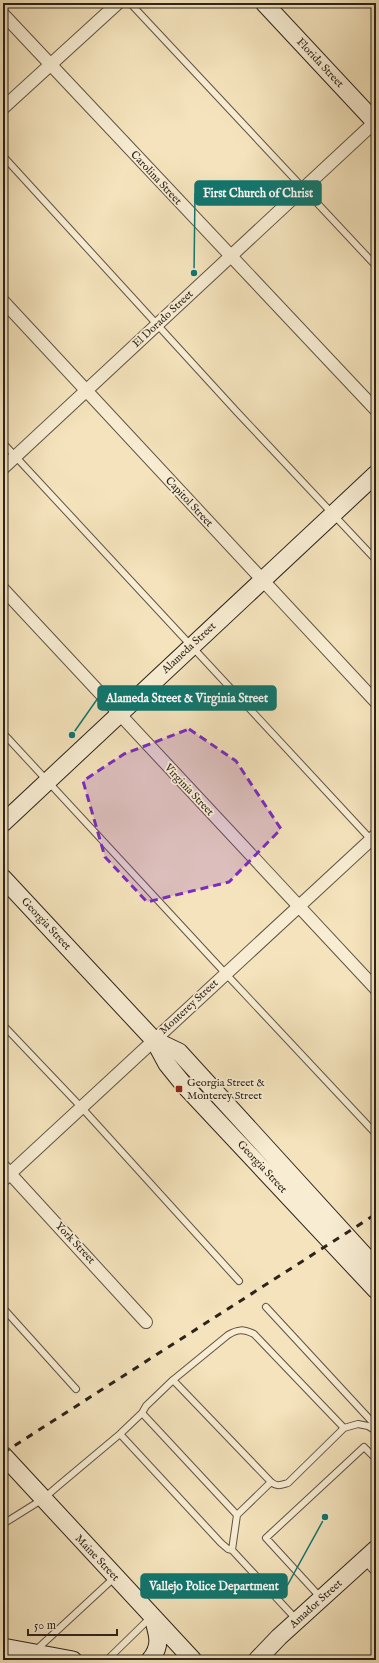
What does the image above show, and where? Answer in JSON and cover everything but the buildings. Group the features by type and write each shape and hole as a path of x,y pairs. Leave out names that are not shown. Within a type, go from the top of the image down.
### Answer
{"main road":[{"name":"Florida Street","path":"264,3 376,122"},
{"name":"Alameda Street","path":"3,824 376,474"},
{"name":"Georgia Street","path":"3,878 154,1040 167,1064 184,1085 376,1290"},
{"name":"Georgia Street","path":"154,1040 179,1052 376,1268"},
{"name":"Maine Street","path":"3,1455 193,1660"},
{"name":"Amador Street","path":"257,1660 279,1637 321,1598 373,1559"},
{"path":"150,1660 157,1648 159,1639 152,1616"},
{"path":"272,1660 279,1637"},
{"path":"3,1647 72,1660"}],"street":[{"path":"3,108 118,3"},
{"name":"Carolina Street","path":"3,14 376,410"},
{"name":"El Dorado Street","path":"3,468 303,188 376,122"},
{"name":"Capitol Street","path":"3,301 376,702"},
{"name":"Virginia Street","path":"3,590 376,989"},
{"name":"Monterey Street","path":"5,1173 82,1108 298,907 374,840"},
{"name":"York Street","path":"5,1173 146,1322"}],"lane":[{"path":"130,3 376,266"},
{"path":"3,156 376,560"},
{"path":"3,443 190,647 374,840"},
{"path":"3,733 376,1134"},
{"path":"3,1024 82,1108 239,1281"},
{"path":"3,1308 76,1390"},
{"path":"266,1308 376,1426"},
{"path":"3,1524 43,1499 120,1434 142,1413 146,1406 174,1380 228,1335 238,1330 246,1330 254,1334 344,1428"},
{"path":"174,1380 275,1485 279,1486 288,1483 344,1428 358,1424 368,1426 376,1431"},
{"path":"142,1413 236,1515"},
{"path":"120,1434 220,1543 232,1550 297,1621"},
{"path":"321,1598 266,1538 364,1447 376,1459"},
{"path":"232,1550 236,1515 271,1482"},
{"path":"33,1653 115,1577"},
{"path":"107,1660 152,1616"}],"highlighted area":[{"path":"189,729 236,761 281,829 229,882 147,902 105,857 83,781 124,754"}],"railway":[{"path":"3,1453 376,1214"}],"place":[{"name":"First Church of Christ","path":"194,273"},
{"name":"Alameda Street & Virginia Street","path":"72,735"},
{"name":"Georgia Street & Monterey Street","path":"179,1089"},
{"name":"Vallejo Police Department","path":"325,1517"}]}
